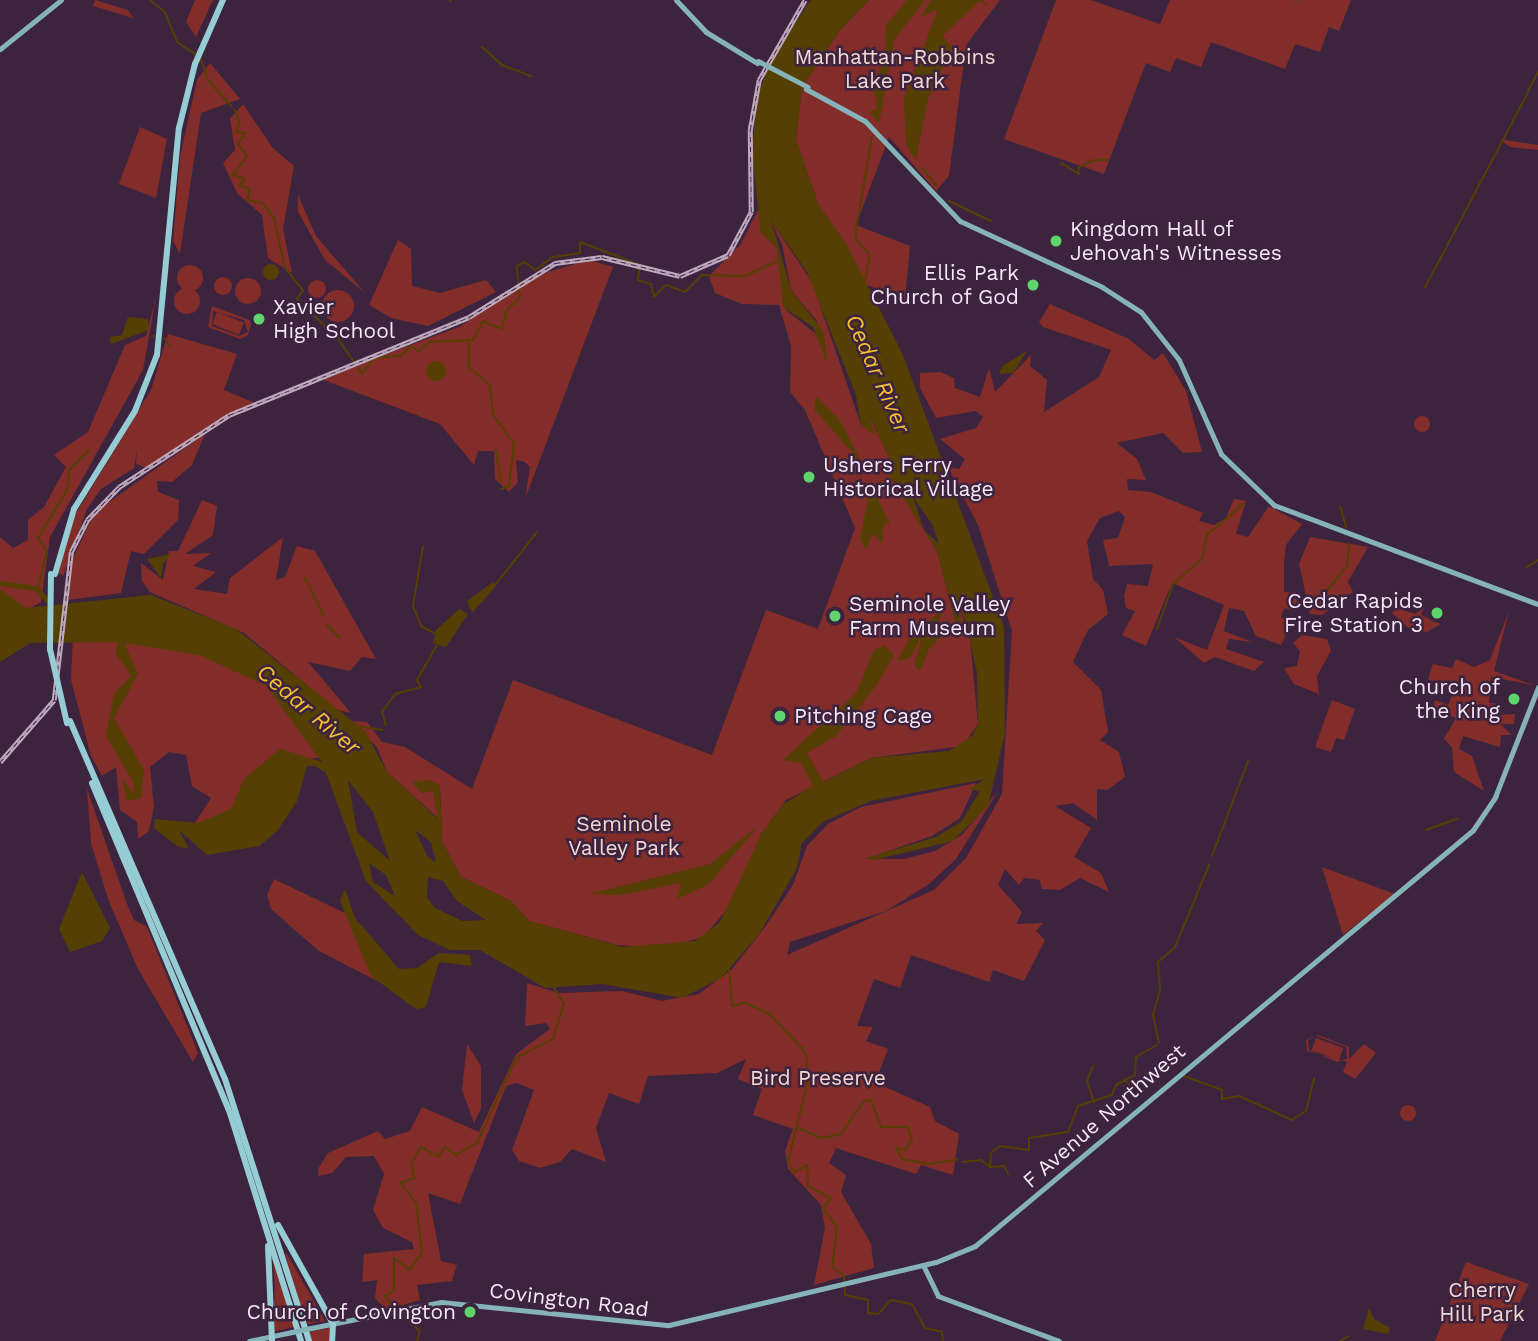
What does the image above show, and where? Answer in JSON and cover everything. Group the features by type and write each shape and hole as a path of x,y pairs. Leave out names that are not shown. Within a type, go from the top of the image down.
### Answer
{"highway":[{"path":"220,0 194,63 170,157 154,351 129,412 71,508 53,574 50,649 69,722 206,1055 260,1206 301,1341"},
{"path":"69,722 210,1045 265,1195 309,1341"},
{"path":"265,1195 333,1324 332,1341"},
{"path":"260,1206 271,1267 271,1339"}],"main road":[{"path":"0,49 61,0"},
{"path":"679,0 708,29 757,62 866,119 972,225 1104,284 1142,309 1178,352 1211,433 1241,473 1289,510 1363,541 1538,604"},
{"name":"F Avenue Northwest","path":"923,1265 965,1251 1000,1229 1174,1074 1307,968 1478,824 1538,687"},
{"path":"923,1265 938,1296 1059,1341"},
{"name":"Covington Road","path":"249,1341 271,1339 404,1308 464,1303 659,1326 923,1265"}],"green space":[{"path":"95,0 128,10 133,18 93,6"},
{"path":"195,0 213,0 196,37 186,22"},
{"name":"Manhattan-Robbins Lake Park","path":"869,0 1000,0 966,45 949,176 936,191 889,137 856,225 910,246 905,299 867,285 818,204 796,140 802,88 840,30"},
{"path":"1056,0 1091,0 1160,24 1170,0 1351,0 1339,31 1329,27 1320,52 1295,44 1285,69 1211,42 1201,67 1176,58 1170,72 1146,63 1104,174 1004,139"},
{"path":"210,63 240,99 201,113 180,254 173,241 180,157 197,80"},
{"path":"243,104 272,147 294,166 283,229 292,273 268,258 262,215 237,193 223,163 235,150 230,119"},
{"path":"140,127 167,139 156,198 119,184"},
{"path":"1499,139 1538,145 1538,150 1510,147"},
{"path":"298,195 316,236 365,293 325,260 298,212"},
{"name":"Seminole Valley Park","path":"759,208 761,233 777,248 786,310 816,334 817,321 791,290 782,244 770,219 812,282 862,428 864,422 872,429 867,411 890,460 887,471 937,551 956,624 959,608 970,638 978,724 963,746 871,758 786,800 762,833 729,907 703,937 664,948 617,945 529,921 511,901 461,877 442,842 440,786 413,782 422,793 433,790 439,819 387,772 377,747 349,721 367,722 382,742 405,747 472,789 513,680 712,755 766,610 818,629 855,528 805,410 790,392 791,346 779,305 742,304 715,293 709,276 741,244"},
{"path":"398,240 411,249 412,286 440,293 486,280 496,292 428,326 391,318 369,305"},
{"path":"589,260 613,267 525,499 530,467 525,462 516,460 518,482 509,492 495,479 494,451 478,451 474,465 440,424 321,379 461,326 531,277"},
{"path":"190,265 199,269 203,278 199,287 190,291 181,287 177,278 181,269"},
{"path":"223,277 229,280 232,286 229,292 223,295 217,292 214,286 217,280"},
{"path":"248,278 257,282 261,291 257,300 248,304 239,300 235,291 239,282"},
{"path":"317,280 323,283 326,289 323,295 317,298 311,295 308,289 311,283"},
{"path":"187,288 196,292 200,301 196,310 187,314 178,310 174,301 178,292"},
{"path":"338,290 349,295 354,306 349,317 338,322 327,317 322,306 327,295"},
{"path":"156,297 143,370 50,537 41,602 0,626 0,537 13,548 28,540 28,520 44,507 66,467 54,455 88,432 125,345 146,336"},
{"name":"Bird Preserve","path":"1050,304 1129,339 1154,360 1163,353 1186,391 1202,452 1183,453 1163,433 1117,443 1137,459 1146,480 1127,479 1128,490 1151,492 1203,513 1199,521 1214,525 1226,518 1234,499 1246,501 1236,534 1248,537 1269,506 1302,524 1286,545 1284,561 1284,592 1295,593 1298,602 1295,611 1284,608 1281,617 1292,622 1281,645 1256,636 1244,611 1229,608 1224,631 1252,642 1229,639 1226,649 1264,662 1254,671 1215,657 1204,663 1174,637 1207,650 1224,605 1172,583 1146,646 1122,635 1135,611 1126,608 1124,596 1127,584 1148,586 1153,564 1109,566 1103,540 1118,538 1125,517 1119,511 1100,518 1087,541 1093,579 1103,590 1108,614 1088,630 1073,662 1101,690 1108,732 1100,740 1119,752 1125,777 1107,790 1097,789 1097,820 1073,803 1055,806 1091,828 1074,857 1101,873 1109,892 1080,878 1060,890 1042,889 1040,880 1024,878 1019,885 1005,869 998,885 1022,912 1016,924 1043,923 1036,931 1045,940 1024,981 993,970 989,982 911,955 900,988 874,979 857,1026 873,1027 866,1041 888,1049 879,1072 883,1086 930,1107 935,1121 959,1134 953,1175 921,1165 916,1174 836,1148 829,1163 846,1175 841,1192 871,1244 874,1268 814,1285 825,1228 821,1205 788,1169 785,1151 793,1129 753,1115 762,1089 738,1079 746,1059 717,1073 648,1076 639,1104 609,1093 596,1128 606,1162 572,1149 560,1162 540,1168 519,1161 512,1150 534,1090 517,1083 506,1086 460,1204 428,1193 441,1261 457,1265 452,1281 417,1285 420,1300 386,1310 375,1298 377,1280 362,1282 364,1254 414,1249 412,1242 383,1228 373,1210 384,1174 374,1156 346,1157 332,1173 318,1176 318,1169 328,1153 378,1131 385,1139 410,1131 422,1107 479,1132 516,1054 550,1029 546,1023 525,1026 527,983 558,993 622,991 662,1001 699,994 732,969 765,927 793,885 807,846 828,824 861,807 976,783 960,818 932,836 865,859 904,859 935,851 962,835 998,791 956,859 929,884 886,911 790,942 787,955 934,890 966,858 1002,794 1012,631 978,525 948,467 959,469 965,459 940,439 976,428 983,417 976,411 936,418 920,388 920,373 940,372 954,378 955,388 980,397 989,368 995,392 1031,355 1030,366 1047,380 1044,412 1099,377 1111,350 1043,327 1039,322"},
{"path":"212,306 252,321 248,335 240,339 208,327","holes":["213,311 244,320 248,332 239,336 212,326"]},
{"path":"217,312 244,323 239,335 212,324"},
{"path":"168,334 237,354 224,390 255,403 147,468 136,464 137,450 134,468 101,489 87,509 63,576 57,572 75,515 151,390"},
{"path":"1422,416 1428,418 1428,430 1422,432 1416,430 1414,424 1416,418"},
{"path":"205,434 192,465 172,482 157,481 158,492 179,500 178,520 144,554 131,551 121,593 68,600 71,562 95,512"},
{"path":"202,500 217,506 213,535 185,554 211,553 193,566 216,572 194,589 227,594 230,578 283,537 276,580 285,577 297,546 315,551 376,659 362,657 350,671 308,662 351,713 337,710 244,633 150,592 142,581 141,563 163,580 169,551 178,551"},
{"path":"1310,537 1368,547 1348,582 1353,592 1322,615 1310,614 1299,564"},
{"path":"1397,608 1415,614 1424,608 1421,615 1441,624 1427,632 1410,629 1392,613"},
{"path":"1509,611 1494,671 1534,685 1491,677 1489,703 1501,704 1491,709 1497,715 1515,714 1514,724 1500,724 1512,735 1501,735 1500,747 1463,736 1459,749 1472,756 1484,791 1454,772 1452,747 1444,739 1456,718 1433,709 1435,700 1448,705 1453,693 1428,679 1433,664 1452,668 1456,659 1474,667 1490,660"},
{"path":"1302,635 1327,639 1331,651 1317,676 1319,694 1294,684 1284,668 1297,666 1300,651 1293,643"},
{"path":"73,636 168,643 263,676 328,756 291,762 230,828 195,823 211,798 192,786 186,755 169,752 150,767 154,807 149,831 138,839 137,822 120,810 116,767 102,776 91,756 71,680"},
{"path":"1332,700 1355,709 1344,740 1336,738 1331,752 1315,747"},
{"path":"87,789 127,904 134,920 147,927 198,1053 193,1062 138,969 108,899 91,843"},
{"path":"1322,867 1395,894 1343,935"},
{"path":"274,879 349,915 377,981 319,951 271,909 267,895"},
{"path":"1318,1035 1349,1047 1349,1059 1364,1044 1376,1053 1355,1079 1343,1072 1347,1062 1342,1061 1347,1059 1346,1047 1316,1036 1308,1040 1309,1050 1319,1054 1307,1051 1306,1040"},
{"path":"1316,1038 1343,1048 1339,1060 1312,1050"},
{"path":"467,1044 481,1066 481,1109 474,1123 462,1090"},
{"path":"1408,1105 1414,1107 1414,1119 1408,1121 1402,1119 1400,1113 1402,1107"},
{"path":"272,1252 294,1327 272,1332 275,1286"},
{"path":"285,1253 287,1254 325,1321 303,1325"},
{"name":"Cherry Hill Park","path":"1466,1262 1529,1284 1500,1341 1435,1341"},
{"path":"330,1328 329,1341 311,1341 308,1332"}],"water":[{"name":"Cedar River","path":"811,0 869,0 840,30 802,88 796,140 818,204 847,245 903,355 1004,627 1005,733 988,806 953,841 874,860 866,858 936,837 961,822 980,791 969,789 985,779 870,801 823,822 802,843 797,868 760,933 721,978 682,998 603,984 545,988 480,950 450,950 418,935 366,881 326,773 315,766 307,766 297,801 278,830 259,846 207,855 179,830 189,849 177,846 154,828 155,819 198,823 231,809 244,779 280,749 322,762 265,685 199,655 124,643 138,674 114,718 144,770 141,798 127,801 122,778 134,795 133,782 106,736 114,694 131,676 116,654 117,642 30,643 0,662 0,589 26,608 151,595 236,629 365,731 387,772 438,819 433,790 422,793 412,782 431,780 440,786 442,842 461,877 511,901 529,921 623,947 695,941 720,922 762,833 783,804 813,786 801,763 783,760 856,693 874,650 884,645 894,655 876,686 836,736 807,753 823,782 871,758 949,751 972,736 978,724 977,673 966,622 958,608 962,624 956,624 937,551 883,466 890,460 868,412 875,435 861,425 856,395 807,272 771,220 791,290 824,332 827,364 813,327 783,307 777,248 761,233 752,154 756,103 769,61","holes":["913,497 932,524 939,544 924,530","348,780 373,812 390,861 357,832","415,830 431,842 436,863 427,856","369,863 386,875 395,896 373,882","428,877 443,881 457,901 486,920 462,921 435,908 427,898"]},
{"path":"907,0 925,0 894,40 879,124 869,111 876,110 877,100 868,77 873,83 885,60 886,25"},
{"path":"931,0 981,0 942,36 952,48 928,99 916,160 906,145 904,98 938,9 921,17"},
{"path":"271,264 277,266 277,278 271,280 265,278 263,272 265,266"},
{"path":"128,317 148,319 149,330 111,344 109,337 122,335"},
{"path":"1027,351 1013,373 999,374 1002,366"},
{"path":"432,361 440,361 446,371 440,381 432,381 426,375 426,367"},
{"path":"816,396 839,419 863,465 814,409"},
{"path":"871,484 890,524 884,523 882,543 873,534 866,549 860,539"},
{"path":"171,554 163,564 161,578 147,559"},
{"path":"493,582 496,586 472,613 467,601"},
{"path":"945,608 928,639 949,619 949,629 929,649 920,671 914,665 923,634 910,658 897,661 911,636"},
{"path":"459,609 468,614 446,647 433,643 436,630"},
{"path":"758,826 709,884 677,899 681,883 621,895 589,894 710,864"},
{"path":"82,872 110,928 102,941 70,952 59,929"},
{"path":"345,889 355,918 399,969 417,968 439,953 470,955 472,966 439,962 426,1007 416,1009 371,976 340,901"},
{"path":"1369,1308 1374,1319 1390,1328 1388,1334 1363,1329"}],"waterway":[{"path":"150,0 165,12 177,42 197,55"},
{"path":"982,0 986,4"},
{"path":"482,47 502,65 531,76"},
{"path":"201,59 207,79 231,106"},
{"path":"1528,91 1538,72"},
{"path":"1447,246 1527,94"},
{"path":"234,109 240,123 235,132 245,133 238,144 247,156 233,175 245,179 239,185 250,189 247,200 263,203 274,218 285,268 303,290 297,299 331,332"},
{"path":"865,280 870,255 856,240 856,230 872,137"},
{"path":"1061,163 1079,174 1078,168 1093,160 1108,160"},
{"path":"922,168 936,185"},
{"path":"949,201 991,221"},
{"path":"338,339 362,373 375,358 402,355 410,346 419,351 430,342 473,340 483,321 502,329 506,311 520,297 517,266 525,262 535,270 553,257 580,253 580,242 640,265 638,280 651,284 654,297 666,285 685,292 702,275 745,276 777,261"},
{"path":"1425,287 1446,248"},
{"path":"164,338 170,346"},
{"path":"469,342 469,367 490,385 493,415 514,444 509,486 501,489"},
{"path":"38,589 47,551 38,538 67,490 69,470 89,450"},
{"path":"496,450 501,483"},
{"path":"1157,629 1173,584 1202,559 1207,535 1243,504"},
{"path":"1340,506 1346,527"},
{"path":"496,584 537,532"},
{"path":"1317,603 1347,566 1349,543"},
{"path":"423,546 413,606 421,626 434,633"},
{"path":"1527,567 1538,560"},
{"path":"305,578 324,616"},
{"path":"0,583 36,588 50,603"},
{"path":"327,625 340,638"},
{"path":"386,725 382,712 395,694 421,687 417,680 437,645"},
{"name":"Cedar River","path":"358,726 383,730"},
{"path":"1212,856 1248,761"},
{"path":"1426,830 1457,819"},
{"path":"1159,1043 1153,1014 1160,991 1158,962 1175,947 1209,865"},
{"path":"729,969 732,1006 745,1003 770,1014 806,1053 808,1081 788,1162 795,1172 807,1165 808,1186 831,1199 823,1208 837,1227 832,1266 844,1276 845,1295 868,1300 868,1313 878,1314 891,1300 912,1304 925,1328 942,1332 943,1341"},
{"path":"394,1308 385,1296 394,1291 394,1258 410,1270 422,1252 416,1203 401,1183 414,1178 411,1164 421,1147 438,1157 445,1147 456,1155 477,1143 516,1058 553,1039 564,1004 552,985"},
{"path":"963,1162 981,1160 990,1167 991,1153 1000,1146 1029,1150 1029,1138 1068,1132 1078,1106 1112,1095 1116,1085 1135,1075 1136,1057 1157,1045"},
{"path":"1093,1066 1087,1081 1094,1102"},
{"path":"1124,1080 1133,1088 1148,1071 1171,1070"},
{"path":"1181,1075 1222,1090 1222,1099 1239,1096 1292,1120 1306,1111 1314,1078"},
{"path":"797,1127 821,1138 841,1134 864,1101 871,1100 881,1127 908,1127 912,1139 905,1150 896,1148 902,1159 928,1164 958,1160"},
{"path":"990,1167 1004,1166 1008,1174"},
{"path":"398,1312 420,1331 417,1341"},
{"path":"1340,1341 1349,1336"}],"railway":[{"path":"0,762 54,700 71,552 87,520 119,487 229,415 469,317 555,263 602,257 680,276 728,255 751,212 750,130 759,80 805,0"}],"place":[{"name":"Kingdom Hall of Jehovah's Witnesses","path":"1056,241"},
{"name":"Ellis Park Church of God","path":"1033,285"},
{"name":"Xavier High School","path":"259,319"},
{"name":"Ushers Ferry Historical Village","path":"809,477"},
{"name":"Cedar Rapids Fire Station 3","path":"1437,613"},
{"name":"Seminole Valley Farm Museum","path":"835,616"},
{"name":"Church of the King","path":"1514,699"},
{"name":"Pitching Cage","path":"780,716"},
{"name":"Church of Covington","path":"470,1312"}]}
